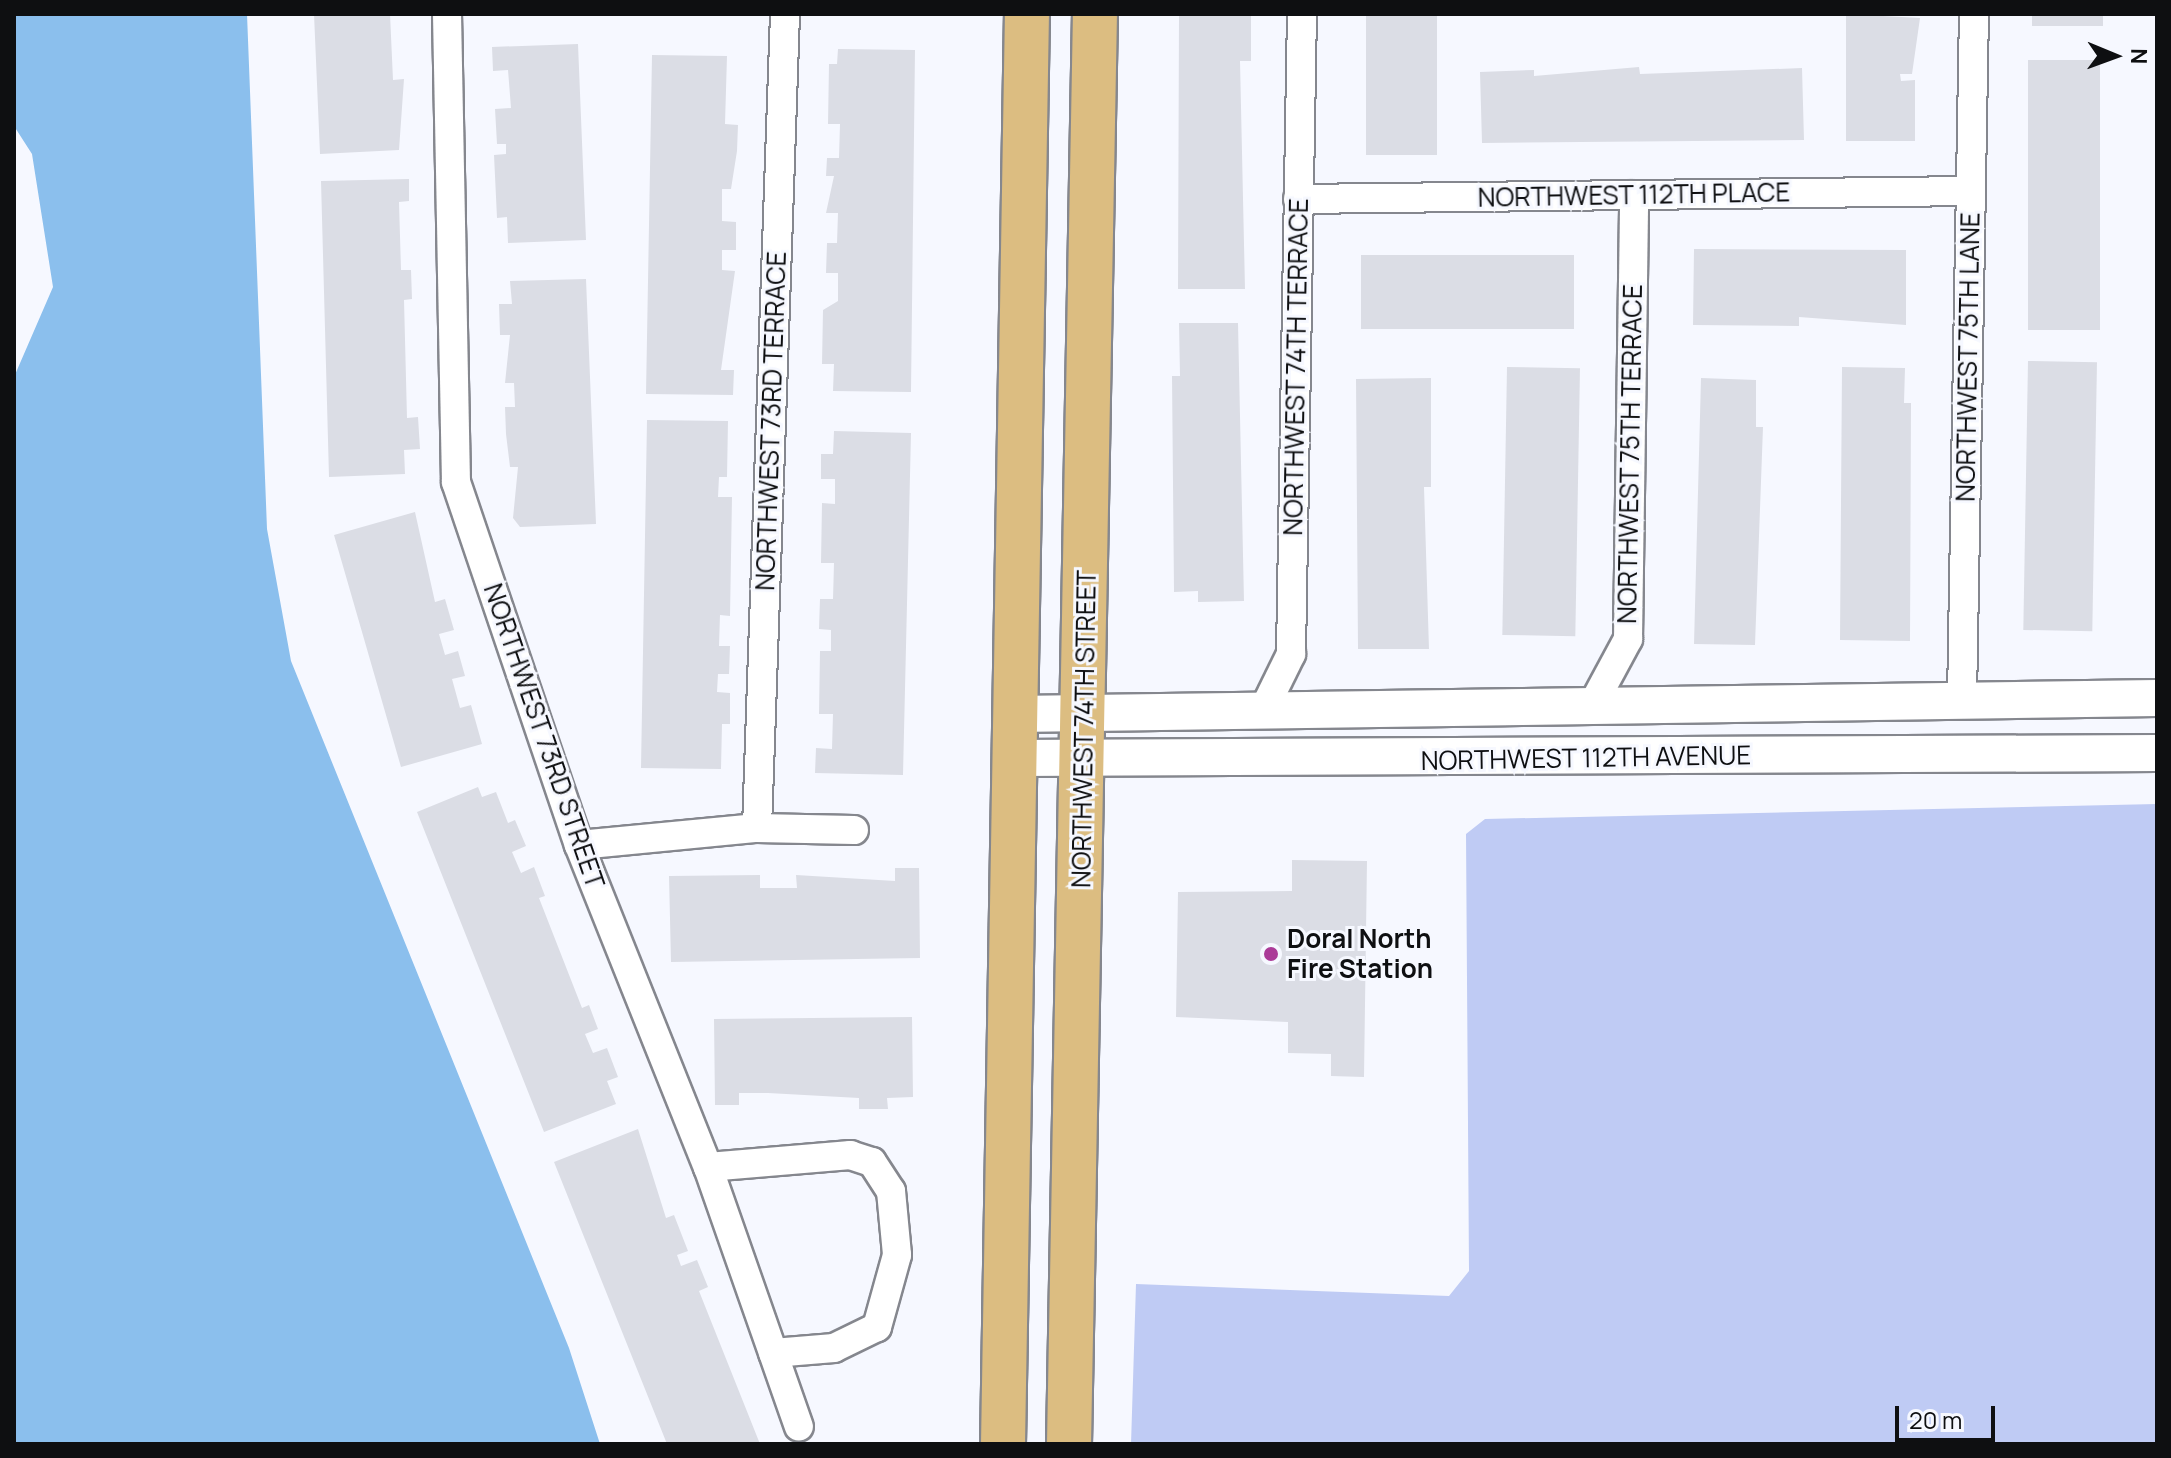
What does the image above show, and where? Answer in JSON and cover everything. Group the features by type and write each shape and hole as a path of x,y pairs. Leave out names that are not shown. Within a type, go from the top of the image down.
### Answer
{"main road":[{"path":"1003,1444 1027,14"},
{"name":"NORTHWEST 74TH STREET","path":"1069,1444 1095,14"}],"street":[{"name":"NORTHWEST 73RD STREET","path":"447,14 456,482 579,845 708,1167 799,1427"},
{"name":"NORTHWEST 73RD TERRACE","path":"757,828 785,14"},
{"name":"NORTHWEST 74TH TERRACE","path":"1262,713 1291,648 1302,14"},
{"name":"NORTHWEST 75TH LANE","path":"1962,699 1974,14"},
{"name":"NORTHWEST 112TH PLACE","path":"1298,199 1971,191"},
{"name":"NORTHWEST 75TH TERRACE","path":"1593,704 1628,639 1634,195"},
{"name":"NORTHWEST 112TH AVENUE","path":"1015,714 1262,713 1593,704 2157,698"},
{"path":"1962,699 1981,735 2004,754"},
{"name":"NORTHWEST 112TH AVENUE","path":"1014,758 1083,761 2157,753"},
{"path":"579,845 757,828 854,830"},
{"path":"708,1167 850,1155 872,1162 891,1191 897,1255 877,1327 834,1348 773,1353"}],"shaded area":[{"path":"14,14 247,14 267,529 291,661 569,1348 600,1444 14,1444 14,377 53,287 32,154 14,126"},
{"path":"2157,804 2157,1444 1131,1444 1136,1284 1449,1296 1469,1271 1466,834 1485,819"}],"building":[{"path":"314,14 390,14 393,80 404,79 399,150 320,154"},
{"path":"1179,14 1251,14 1251,61 1240,61 1245,289 1178,289"},
{"path":"1366,14 1437,14 1437,155 1366,155"},
{"path":"1846,14 1920,18 1912,74 1900,74 1901,81 1915,80 1915,141 1846,141"},
{"path":"2032,14 2103,14 2103,26 2032,26"},
{"path":"578,44 586,240 508,243 507,217 497,218 494,155 506,154 506,144 497,144 495,109 511,108 508,70 493,71 492,47"},
{"path":"838,49 915,50 911,392 833,391 834,364 822,364 823,310 838,301 838,273 826,273 827,243 837,243 838,213 826,213 834,176 826,176 827,158 839,158 840,124 828,124 829,64 837,64"},
{"path":"652,55 727,56 725,124 738,125 731,189 722,189 722,221 736,222 736,250 722,250 722,270 735,271 721,370 734,370 733,395 646,394"},
{"path":"2028,60 2100,60 2100,330 2028,330"},
{"path":"1639,67 1640,74 1802,68 1804,140 1482,143 1480,72 1534,70 1534,76"},
{"path":"409,179 409,201 399,202 401,270 411,270 412,299 404,300 407,418 418,417 420,449 404,450 405,474 329,477 321,181"},
{"path":"1694,249 1906,250 1906,325 1799,317 1799,326 1693,325"},
{"path":"1361,255 1574,255 1574,329 1361,329"},
{"path":"586,279 596,524 520,527 513,518 518,467 510,467 506,434 505,407 515,407 514,383 505,383 510,335 500,335 499,304 512,304 510,281"},
{"path":"1179,323 1238,323 1244,601 1198,602 1198,591 1174,592 1172,376 1180,376"},
{"path":"2028,361 2097,362 2092,631 2023,630"},
{"path":"1507,367 1580,368 1575,636 1502,635"},
{"path":"1842,367 1905,368 1904,403 1911,403 1910,641 1840,640"},
{"path":"1431,378 1431,487 1424,487 1429,649 1358,649 1356,379"},
{"path":"1701,378 1756,380 1756,427 1763,427 1755,645 1694,644"},
{"path":"647,420 728,421 727,477 719,477 718,497 732,497 730,616 720,615 719,646 730,646 729,674 718,674 717,692 730,693 730,724 722,724 721,769 641,768"},
{"path":"834,431 911,433 903,775 815,773 816,748 832,749 833,714 819,714 820,651 831,651 831,630 819,629 820,599 833,599 834,563 821,563 822,503 835,504 835,479 821,479 821,454 833,454"},
{"path":"415,512 435,602 445,599 454,630 439,634 445,655 458,651 465,676 452,679 460,708 471,705 482,744 401,767 334,535"},
{"path":"478,787 482,797 496,792 508,823 515,820 526,846 512,852 521,873 534,867 545,896 539,898 582,1008 589,1005 598,1029 585,1034 593,1053 607,1048 618,1077 607,1081 616,1104 544,1132 417,812"},
{"name":"Doral North Fire Station","path":"1292,860 1367,861 1364,1077 1331,1076 1331,1054 1288,1053 1288,1022 1176,1017 1178,892 1292,891"},
{"path":"895,868 919,868 920,958 671,962 669,876 760,875 760,888 797,888 796,875 895,881"},
{"path":"912,1017 913,1097 887,1098 888,1109 859,1109 859,1098 768,1093 739,1093 739,1105 715,1105 714,1019"},
{"path":"638,1129 666,1218 674,1215 688,1251 677,1255 681,1266 697,1260 708,1287 699,1291 760,1444 667,1444 554,1162"}],"place":[{"name":"Doral North Fire Station","path":"1271,954"}]}
